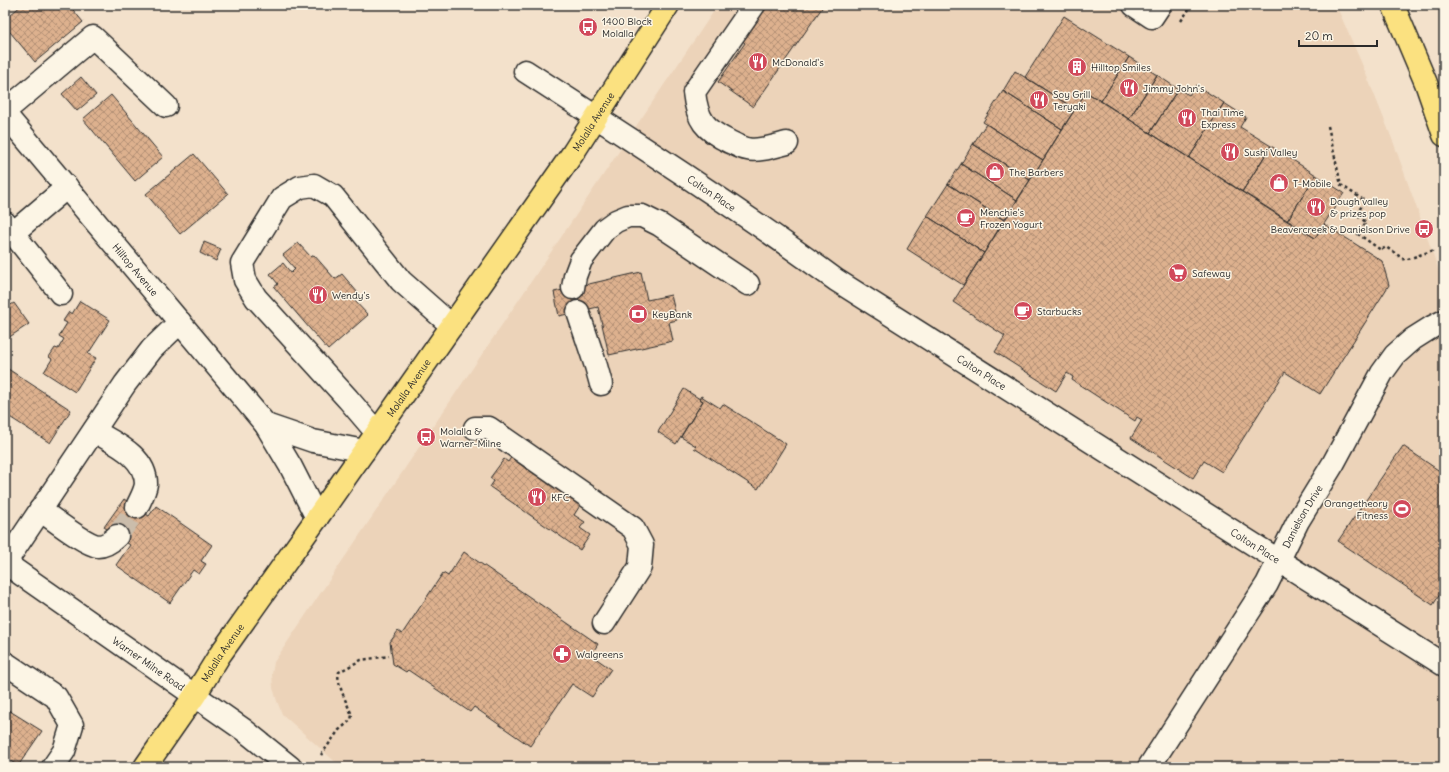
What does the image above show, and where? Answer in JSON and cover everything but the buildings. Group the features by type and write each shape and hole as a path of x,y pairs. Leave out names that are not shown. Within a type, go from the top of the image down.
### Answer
{"main road":[{"name":"Molalla Avenue","path":"145,767 195,695 218,656 377,433 573,152 668,5"},
{"path":"1393,5 1426,83 1444,135"}],"street":[{"path":"754,5 694,92 696,110 705,125 715,135 747,149 768,148 787,143"},
{"path":"1134,5 1152,17 1160,5"},
{"path":"5,111 93,38 166,106"},
{"name":"Colton Place","path":"525,70 778,237 836,280 1444,665"},
{"name":"Hilltop Avenue","path":"5,114 266,425 292,467 317,518"},
{"path":"377,433 256,298 245,280 242,263 282,198 300,187 314,185 333,196 401,281 452,326"},
{"path":"61,294 9,228 67,187"},
{"path":"573,288 580,260 605,230 616,221 628,216 642,216 660,225 748,284"},
{"path":"578,312 601,384"},
{"name":"Danielson Drive","path":"1149,767 1267,584 1298,521 1333,464 1382,373 1395,355 1413,339 1444,321"},
{"path":"8,572 40,510 125,384 152,349 180,322"},
{"path":"266,425 313,440 364,451"},
{"path":"475,428 488,428 633,528 642,546 640,567 604,623"},
{"path":"94,430 126,451 140,464 144,473 146,484 144,493 137,507"},
{"path":"40,510 85,541 98,546 109,543 117,536"},
{"name":"Warner Milne Road","path":"8,572 195,695 244,730 290,767"},
{"path":"5,662 56,697 72,725 64,751 53,767"}],"path":[{"path":"1180,23 1192,5"},
{"path":"1328,126 1341,185 1365,201 1356,216 1366,222 1358,234 1381,250 1386,247 1405,260 1434,250"},
{"path":"320,755 352,716 339,682 339,672 361,660 389,656"}],"shaded area":[{"path":"718,5 1336,5 1362,64 1394,144 1444,285 1444,767 341,767 282,714 273,688 272,674 274,662"}],"tunnel":[{"path":"117,536 137,507"}],"place":[{"name":"1400 Block Molalla","path":"588,27"},
{"name":"McDonald's","path":"758,62"},
{"name":"Hilltop Smiles","path":"1077,67"},
{"name":"Jimmy John's","path":"1129,88"},
{"name":"Soy Grill Teryaki","path":"1039,100"},
{"name":"Thai Time Express","path":"1187,118"},
{"name":"Sushi Valley","path":"1230,152"},
{"name":"The Barbers","path":"995,172"},
{"name":"T-Mobile","path":"1279,183"},
{"name":"Dough valley & prizes pop","path":"1316,207"},
{"name":"Menchie's Frozen Yogurt","path":"966,218"},
{"name":"Beavercreek & Danielson Drive","path":"1424,229"},
{"name":"Safeway","path":"1178,273"},
{"name":"Wendy's","path":"318,295"},
{"name":"Starbucks","path":"1023,311"},
{"name":"KeyBank","path":"638,314"},
{"name":"Molalla & Warner-Milne","path":"426,437"},
{"name":"KFC","path":"537,497"},
{"name":"Orangetheory Fitness","path":"1402,509"},
{"name":"Walgreens","path":"562,654"}]}
